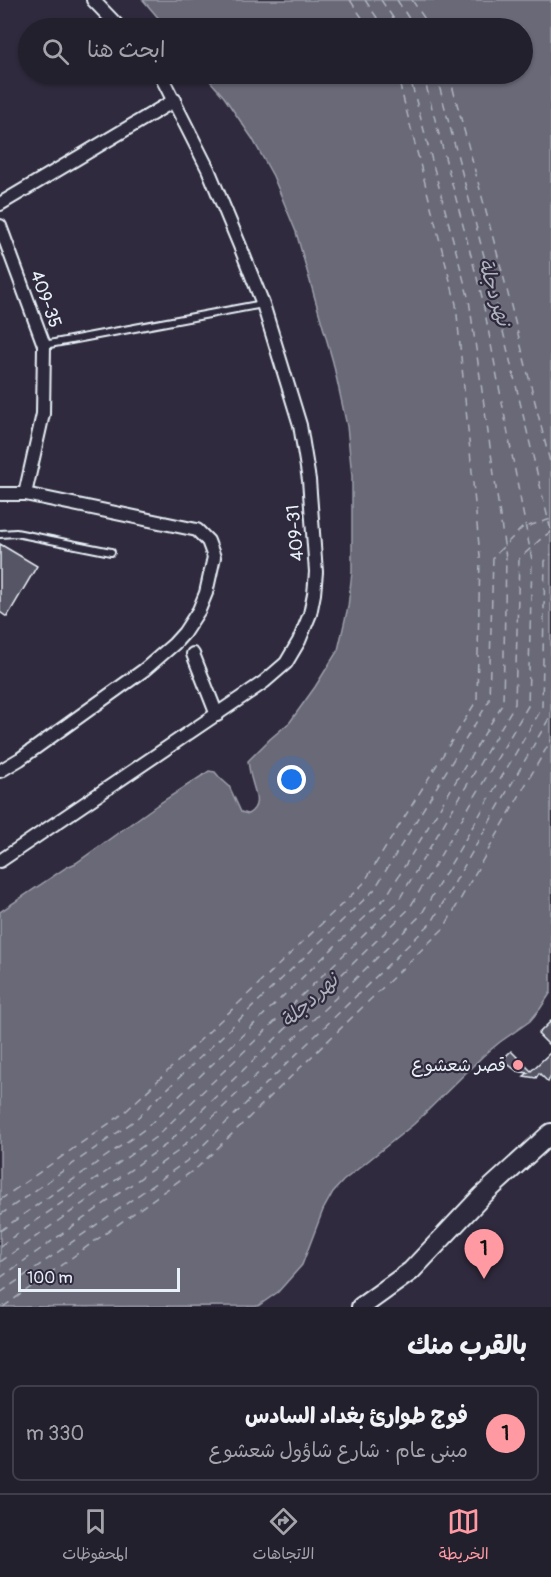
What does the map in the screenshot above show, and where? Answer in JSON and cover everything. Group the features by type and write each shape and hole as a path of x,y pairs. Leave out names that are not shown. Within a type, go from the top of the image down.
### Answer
{"street":[{"path":"93,0 110,18"},
{"name":"409-31","path":"0,861 264,682 286,663 299,641 310,614 316,572 309,480 300,425 263,304 208,169 166,84"},
{"path":"0,204 175,100"},
{"name":"409-35","path":"0,226 44,345 43,414 25,494"},
{"path":"0,494 25,494 197,530 208,541 214,557 206,593 199,610 174,644 144,670 0,771"},
{"path":"193,654 217,715"},
{"path":"361,1307 411,1271 482,1196 549,1138"}],"lane":[{"path":"44,345 263,304"},
{"path":"0,534 16,533 111,552"}],"water":[{"name":"نهر دجلة","path":"143,0 551,0 551,992 530,1021 483,1056 414,1124 343,1181 333,1192 323,1210 302,1265 278,1292 258,1306 0,1307 0,912 76,863 209,771 215,772 229,786 241,812 248,814 252,811 256,799 248,761 290,722 315,687 338,650 348,607 352,572 352,476 347,426 333,362 296,232 273,176 252,138 213,84 533,84 533,18 158,18"}],"building":[{"path":"0,544 37,566 7,617 0,612"},
{"name":"قصر شعشوع","path":"551,1021 551,1047 538,1034"},
{"name":"قصر شعشوع","path":"511,1051 531,1071 551,1052 551,1075 548,1082 539,1073 536,1078 524,1076 528,1073 517,1071 502,1060"}],"ferry route":[{"path":"350,0 362,18"},
{"path":"365,0 377,18"},
{"path":"381,0 393,18"},
{"path":"397,0 409,18"},
{"path":"412,0 424,18"},
{"path":"0,1200 124,1113 363,884 477,700 480,556 456,304 400,84"},
{"path":"0,1231 145,1129 386,897 503,703 506,558 469,300 412,84"},
{"path":"0,1262 167,1144 409,909 528,706 532,560 482,297 426,84"},
{"path":"439,84 494,294 551,531"},
{"path":"452,84 551,466"},
{"path":"0,1215 134,1121 374,890 489,701 493,557 522,528 551,519"},
{"path":"0,1246 156,1137 397,903 515,704 519,559 551,532"},
{"path":"0,1278 177,1152 421,915 542,708 545,561 551,554"},
{"path":"0,1293 188,1160 432,922 551,715"},
{"path":"3,1307 198,1167 444,928 551,740"}],"place":[{"name":"قصر شعشوع","path":"518,1065"},
{"name":"فوج طوارئ بغداد السادس","path":"484,1279"}]}
